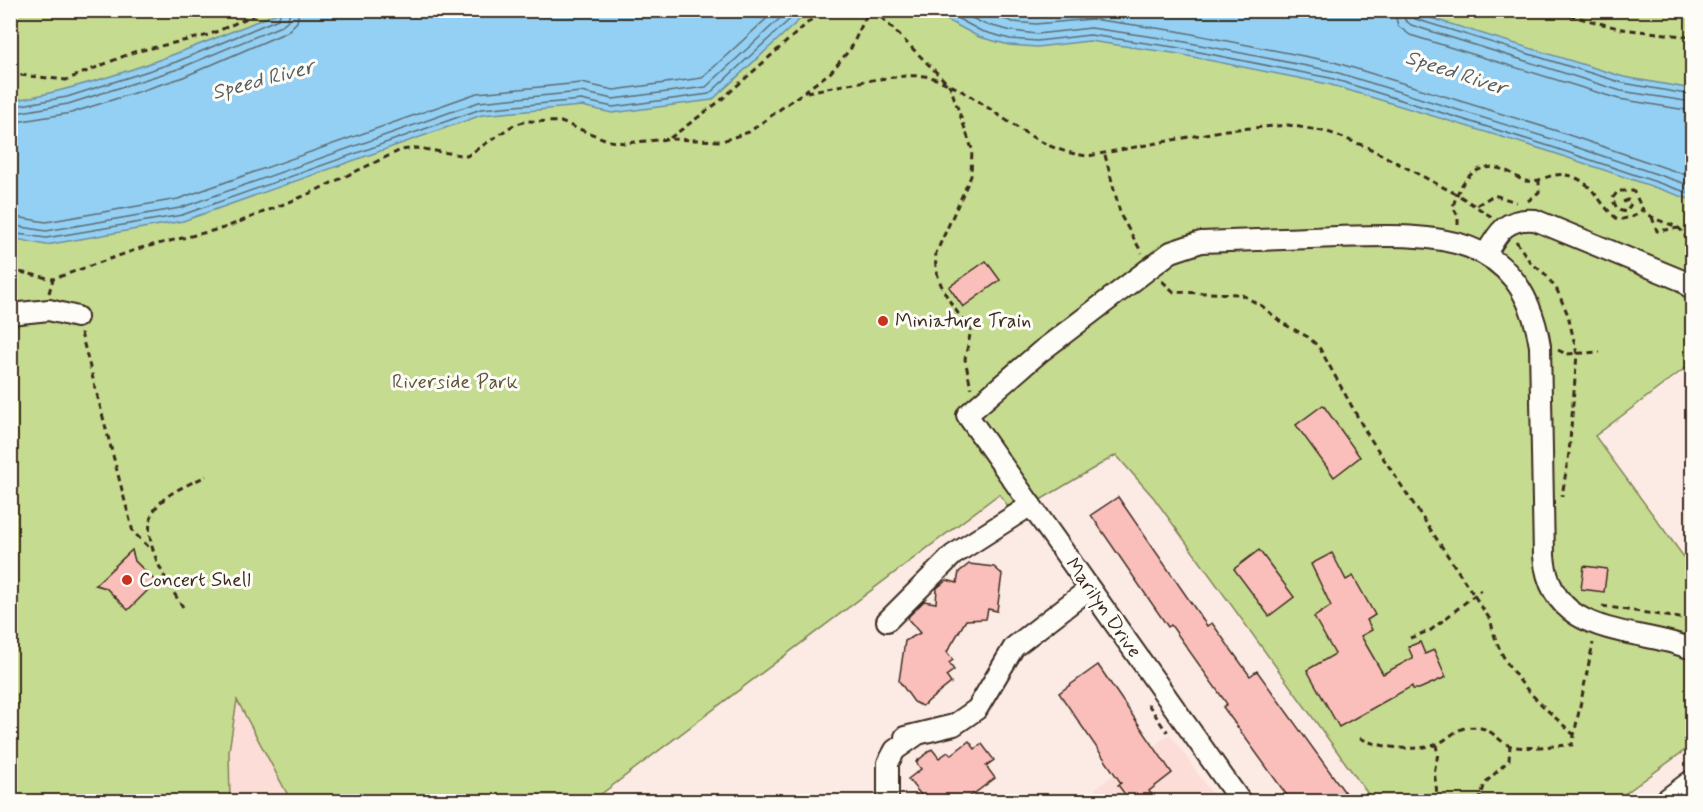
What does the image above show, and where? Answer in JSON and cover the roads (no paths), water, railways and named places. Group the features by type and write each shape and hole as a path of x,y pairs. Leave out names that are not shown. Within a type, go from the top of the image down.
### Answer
{"main road":[{"path":"1671,801 1692,784"}],"street":[{"path":"1692,289 1683,281 1535,220 1518,220 1504,227 1486,254 1508,273 1526,298 1537,327 1540,346 1547,578 1570,610 1596,626 1692,649"},
{"name":"Marilyn Drive","path":"1241,801 967,415 1040,352 1171,252 1201,242 1408,235 1456,242 1486,254"},
{"path":"10,314 49,310 77,317"},
{"path":"887,621 952,555 1031,505"},
{"path":"905,737 924,730 954,725 977,710 1014,647 1089,589"},
{"path":"888,801 888,763 895,750 924,730"}],"water":[{"name":"Speed River","path":"282,11 809,11 712,100 612,113 582,106 482,115 183,221 46,245 11,238 11,101 115,75"},
{"name":"Speed River","path":"930,11 1408,11 1624,77 1692,89 1692,200 1551,152 1328,84 1173,53 1089,41 1037,47 1009,45 979,37"}],"place":[{"name":"Miniature Train","path":"883,321"},
{"name":"Concert Shell","path":"127,580"}],"park label":[{"name":"Riverside Park","path":"455,382"}]}
